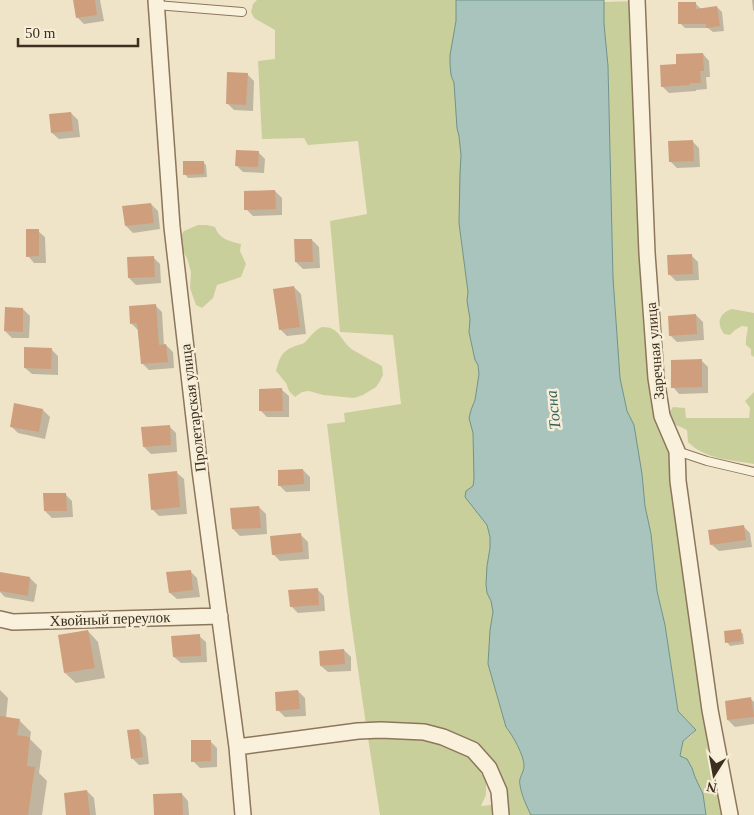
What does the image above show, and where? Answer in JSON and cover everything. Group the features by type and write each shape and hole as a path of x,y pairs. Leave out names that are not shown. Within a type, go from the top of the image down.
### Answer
{"street":[{"name":"Заречная улица","path":"641,1 647,253 656,378 662,416 677,451 678,480 708,692 730,815"},
{"name":"Пролетарская улица","path":"156,3 172,227 243,815"},
{"name":"Хвойный переулок","path":"0,619 13,622 220,616"},
{"path":"236,747 358,731 424,732 443,736 473,750 489,768 498,791 501,815"}],"lane":[{"path":"156,3 242,12"},
{"path":"677,451 707,461 754,472"}],"green space":[{"path":"257,0 456,0 456,21 450,64 454,83 461,155 459,223 468,292 469,332 479,374 475,400 469,418 473,433 473,486 479,513 487,525 490,537 486,584 493,612 488,664 506,727 515,740 524,761 520,782 523,797 531,815 380,815 368,738 428,739 463,750 476,764 486,781 486,795 481,806 507,803 479,747 459,735 436,729 366,725 350,614 327,424 345,422 344,413 401,404 393,335 340,332 330,221 367,214 358,141 308,145 304,138 262,139 258,61 275,59 275,30 254,18 251,12 253,4"},
{"path":"634,1 669,459 725,815 706,815 703,794 692,768 680,756 683,741 696,730 678,711 665,625 657,591 651,535 645,506 634,425 627,411 620,378 613,278 608,66 604,2"},
{"path":"198,225 215,227 222,237 241,244 240,251 246,264 241,277 217,285 213,298 202,308 196,305 190,288 191,272 187,258 179,244 180,237 184,231"},
{"path":"732,309 754,313 754,357 751,355 751,349 746,345 748,327 742,326 730,335 724,334 720,326 720,319 724,313"},
{"path":"322,327 333,329 353,350 382,366 383,375 376,387 354,398 323,395 309,391 302,392 295,397 289,391 286,383 276,371 281,356 289,349 304,343 314,332"},
{"path":"754,392 754,464 719,458 702,452 688,442 687,430 676,425 668,415 673,407 685,408 686,418 749,418 750,408 745,401"}],"water":[{"name":"Тосна","path":"456,0 604,0 608,66 613,278 620,378 627,411 634,425 645,506 651,534 657,591 665,625 678,711 696,730 683,741 680,756 687,759 692,768 703,794 706,815 531,815 522,792 520,778 524,769 524,762 518,746 506,727 488,664 493,612 486,584 490,537 487,525 465,497 466,491 473,486 474,479 473,433 469,418 475,400 479,374 469,332 468,292 459,223 461,155 454,83 450,64 456,21"}],"building":[{"path":"73,0 95,0 97,15 76,18"},
{"path":"678,2 696,2 696,9 717,6 720,26 706,28 706,24 678,24"},
{"path":"703,53 704,71 700,71 701,83 661,87 660,65 676,64 676,54"},
{"path":"227,72 248,73 246,105 226,104"},
{"path":"71,112 73,131 51,133 49,114"},
{"path":"693,140 694,161 669,162 668,141"},
{"path":"236,150 259,151 258,167 235,166"},
{"path":"183,161 204,161 204,174 183,175"},
{"path":"275,190 276,209 244,210 244,191"},
{"path":"151,203 154,223 125,226 122,206"},
{"path":"26,229 39,229 39,256 26,257"},
{"path":"294,239 312,239 313,262 295,262"},
{"path":"692,254 693,274 668,275 667,255"},
{"path":"154,256 155,277 128,278 127,257"},
{"path":"294,286 300,327 279,330 273,289"},
{"path":"156,304 159,345 166,344 168,362 141,364 137,323 130,324 129,306"},
{"path":"5,307 23,308 23,332 4,331"},
{"path":"696,314 697,334 669,336 668,316"},
{"path":"24,347 52,348 51,369 24,368"},
{"path":"702,359 702,387 671,388 671,360"},
{"path":"282,388 283,411 259,411 259,389"},
{"path":"14,403 43,409 39,432 10,427"},
{"path":"170,425 171,445 143,447 141,427"},
{"path":"303,469 304,484 278,486 278,470"},
{"path":"177,471 180,507 151,510 148,474"},
{"path":"43,493 66,493 67,511 44,511"},
{"path":"259,506 261,528 232,529 230,508"},
{"path":"744,525 746,540 710,545 708,530"},
{"path":"301,533 303,552 272,555 270,536"},
{"path":"191,570 193,590 169,593 166,572"},
{"path":"0,572 30,577 28,596 0,591"},
{"path":"318,588 319,605 290,607 288,590"},
{"path":"741,629 742,641 725,643 724,631"},
{"path":"88,630 95,668 64,673 58,635"},
{"path":"200,634 201,656 173,657 171,636"},
{"path":"344,649 345,664 320,666 319,651"},
{"path":"298,690 300,709 276,711 275,692"},
{"path":"751,697 754,717 727,720 725,701"},
{"path":"0,716 20,719 17,735 30,737 27,766 35,767 28,815 0,815"},
{"path":"139,729 143,757 131,759 127,730"},
{"path":"191,740 211,740 211,761 191,762"},
{"path":"87,790 90,815 66,815 64,793"},
{"path":"182,793 183,815 154,815 153,794"}]}
